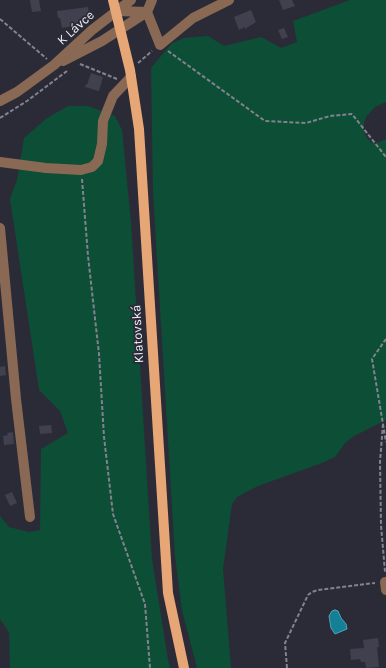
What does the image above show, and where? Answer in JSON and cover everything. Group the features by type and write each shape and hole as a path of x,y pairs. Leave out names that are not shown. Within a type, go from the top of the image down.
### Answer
{"main road":[{"name":"Klatovská","path":"113,0 120,29 138,129 168,593 184,668"}],"street":[{"name":"K Lávce","path":"0,101 17,92 54,65 92,30 131,0"},
{"path":"152,0 147,12 160,45 193,18 229,0"},
{"path":"116,11 147,12"},
{"name":"K Lávce","path":"54,65 90,47 147,12"},
{"path":"0,172 3,162 46,168 81,170 92,167 98,161 102,144 103,121 113,96 129,76"},
{"path":"0,228 16,399 30,517"}],"path":[{"path":"0,18 54,65"},
{"path":"76,62 129,76 160,45 264,121 306,123 330,116 352,114 386,157"},
{"path":"0,118 27,101 68,70"},
{"path":"81,170 88,256 99,354 104,436 113,514 145,604 150,668"},
{"path":"386,339 372,359 386,442"},
{"path":"287,668 285,643 308,595 318,590 386,586 381,525 380,470 383,424"}],"green space":[{"path":"350,0 386,0 386,102 375,107 366,117 364,132 371,142 377,143 386,139 386,420 354,436 345,443 335,457 258,486 237,497 232,504 223,569 231,668 197,668 182,610 175,556 153,192 151,68 172,43 184,38 208,36 224,46 261,37 281,48 297,42 293,21"},
{"path":"68,106 88,106 115,116 122,130 131,222 152,559 170,668 10,668 9,632 0,619 0,516 9,527 29,532 40,530 41,449 68,433 60,411 39,390 10,199 17,180 24,138 47,118"}],"water":[{"path":"332,611 338,611 346,624 347,629 335,634 331,628 329,616"}],"building":[{"path":"30,0 39,0 41,11 32,12"},
{"path":"279,0 292,0 295,6 283,10"},
{"path":"88,7 89,13 81,25 62,28 57,11"},
{"path":"251,10 256,22 245,29 245,27 239,30 234,17"},
{"path":"284,28 288,37 282,39 278,30"},
{"path":"91,73 103,77 99,91 85,87"},
{"path":"5,366 6,375 0,376 0,367"},
{"path":"51,425 52,433 40,434 39,426"},
{"path":"13,432 14,444 4,445 3,436 8,435 7,433"},
{"path":"12,492 17,503 10,506 5,495"},
{"path":"378,638 379,647 377,647 379,667 366,668 365,662 361,662 360,659 351,660 350,649 364,648 363,640"}]}
